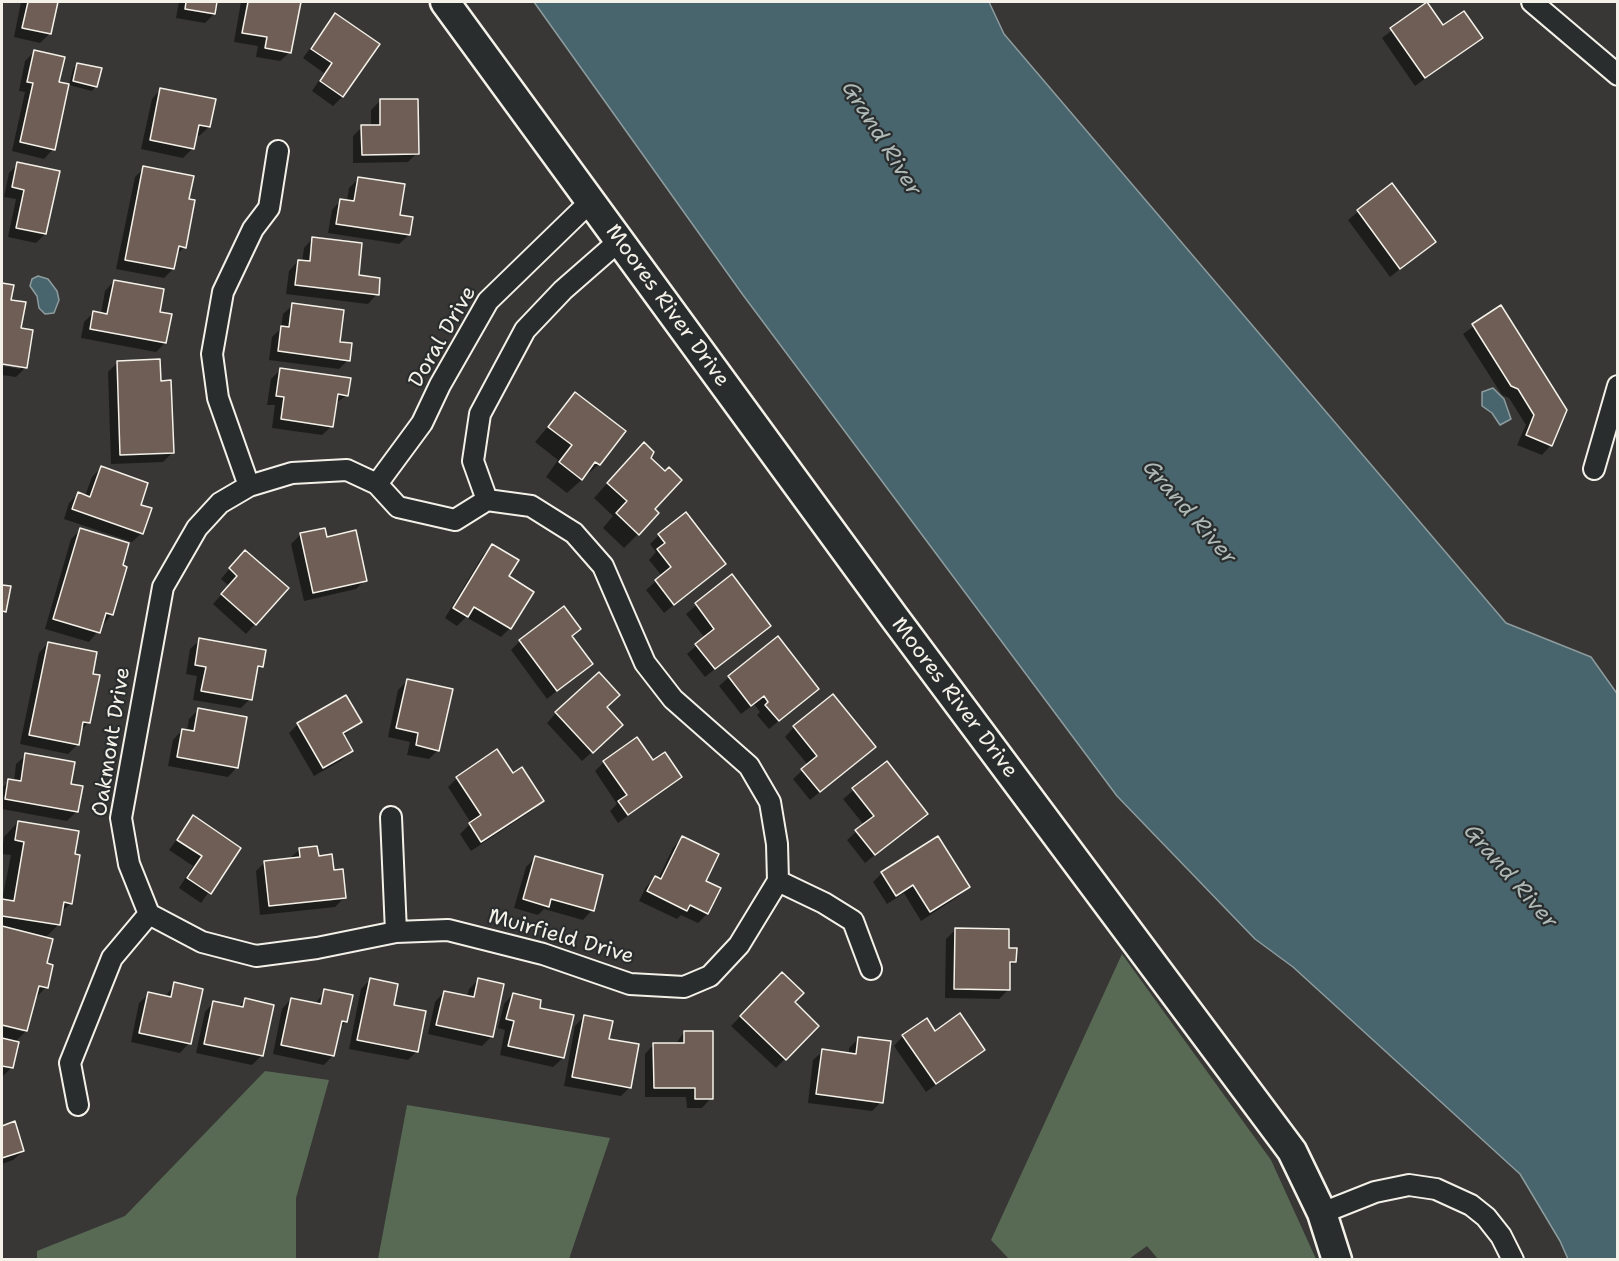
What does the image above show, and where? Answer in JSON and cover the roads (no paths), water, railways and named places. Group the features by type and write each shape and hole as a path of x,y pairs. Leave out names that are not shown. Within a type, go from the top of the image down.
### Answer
{"street":[{"name":"Moores River Drive","path":"445,2 900,626 1292,1151 1322,1213 1337,1260"},
{"path":"1532,2 1617,75"},
{"path":"249,486 218,398 212,354 223,292 253,229 269,208 278,151"},
{"name":"Doral Drive","path":"377,484 422,423 440,385 488,301 590,202"},
{"path":"487,500 473,461 480,414 525,330 563,290 619,241"},
{"path":"1594,469 1617,386"},
{"name":"Oakmont Drive","path":"149,914 129,864 121,818 163,587 197,528 220,503 249,486 292,473 347,470 377,484"},
{"path":"377,484 398,507 455,520 487,500 531,506 574,533 603,566 645,663 673,699 749,765 770,802 777,844 777,881 824,903 853,921 871,969"},
{"path":"78,1105 70,1063 112,958 149,914 202,942 256,956 317,948 396,932 392,817"},
{"name":"Muirfield Drive","path":"396,932 448,930 543,954 630,984 684,987 710,976 739,945 777,881"},
{"path":"1322,1213 1375,1192 1409,1185 1436,1189 1471,1205 1486,1217 1501,1236 1513,1260"}],"water":[{"name":"Grand River","path":"534,2 989,2 1004,34 1506,623 1591,657 1618,695 1617,1259 1568,1259 1560,1241 1520,1174 1293,967 1255,939 1117,796 743,295"},
{"path":"38,276 48,279 57,291 59,300 54,313 45,314 39,308 37,296 30,286 32,279"},
{"path":"1493,388 1504,399 1511,419 1500,425 1492,413 1482,406 1482,392"}]}
